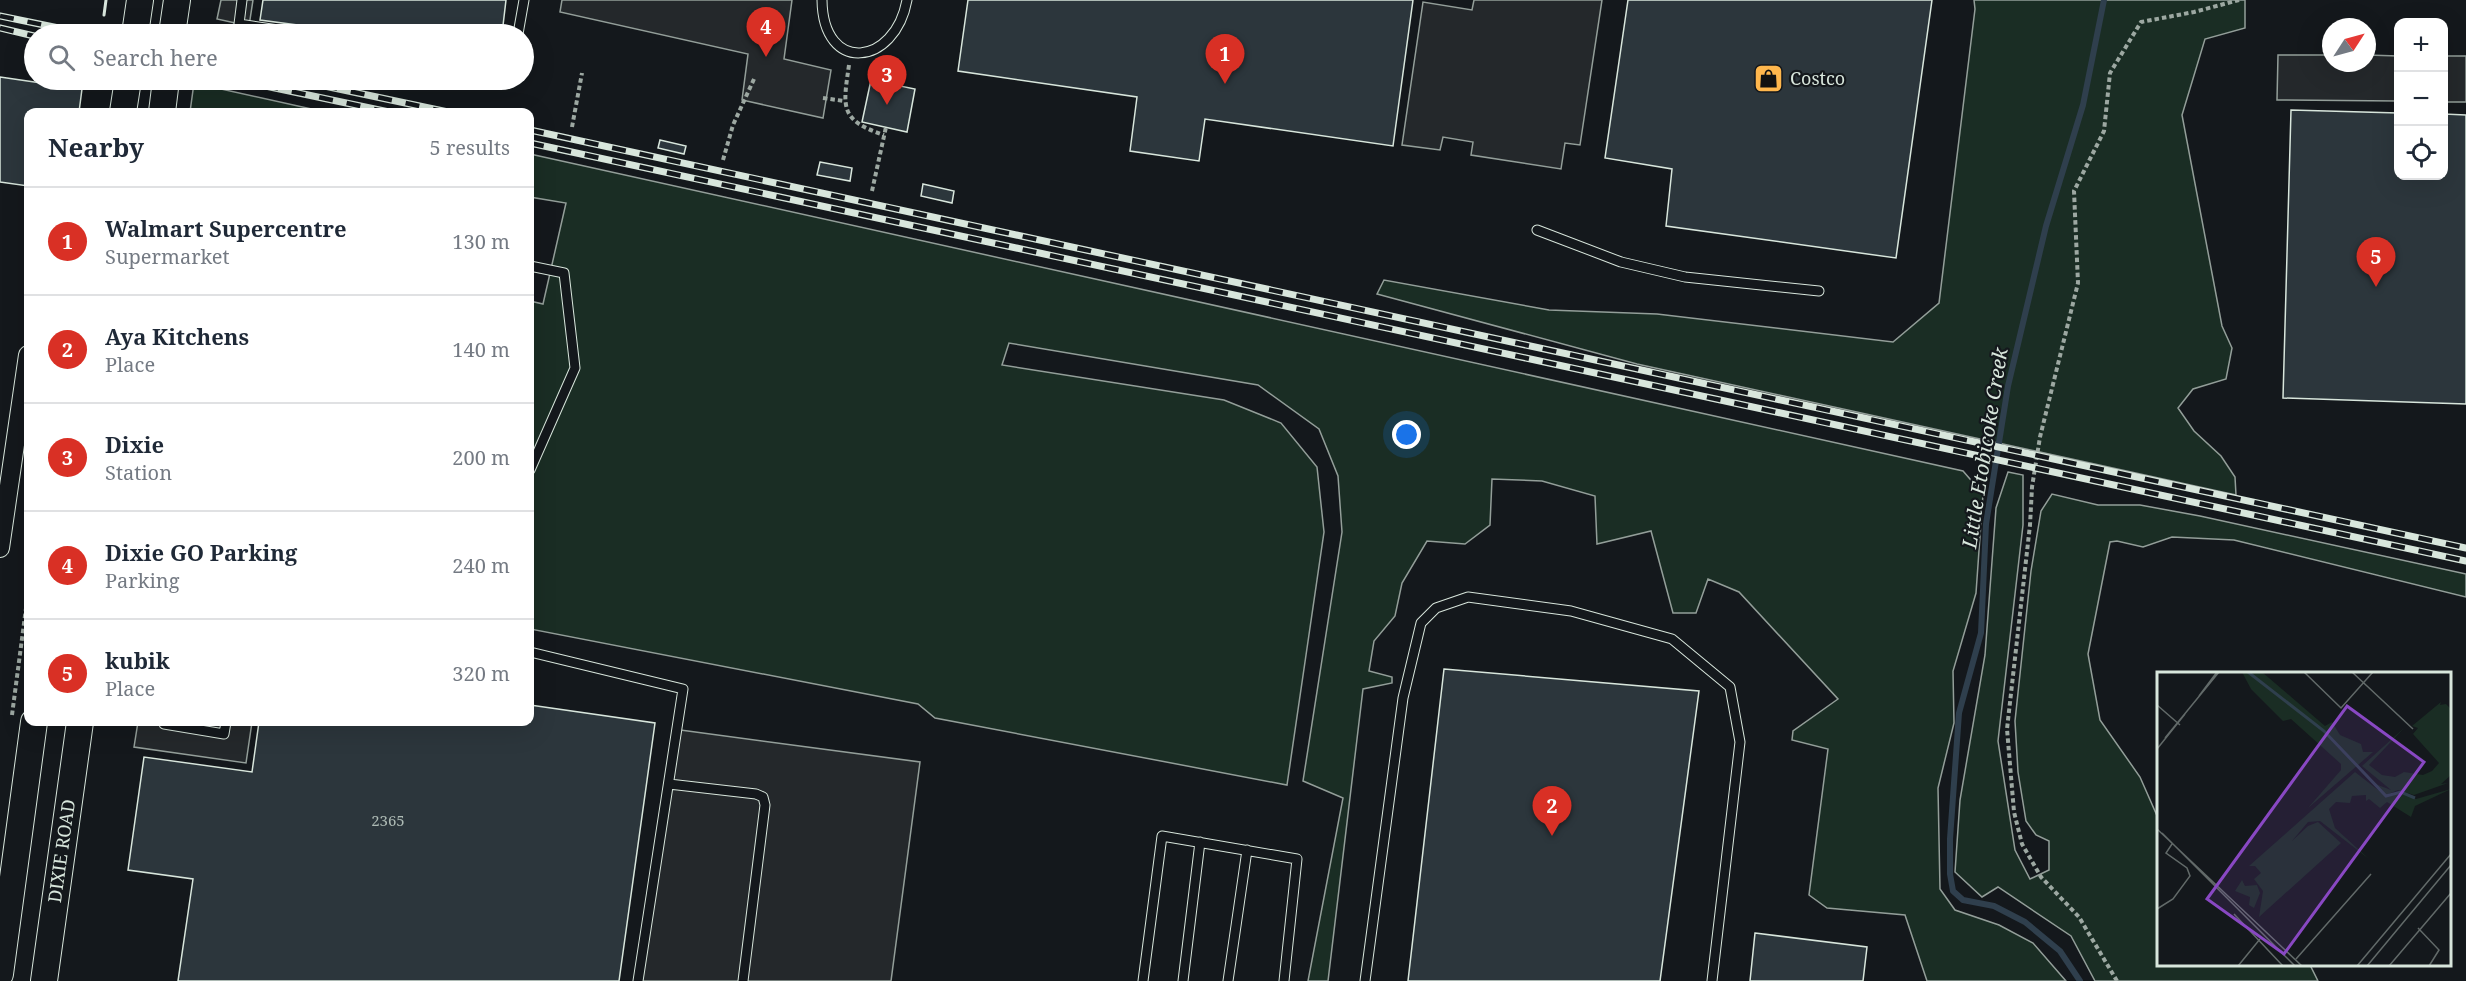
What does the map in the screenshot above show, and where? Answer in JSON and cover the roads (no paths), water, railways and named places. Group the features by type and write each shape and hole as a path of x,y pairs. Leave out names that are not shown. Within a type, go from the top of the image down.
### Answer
{"main road":[{"path":"136,24 140,0"},
{"path":"173,24 177,0"},
{"path":"124,108 126,90"},
{"path":"162,108 165,90"},
{"path":"0,974 22,720"},
{"name":"DIXIE ROAD","path":"44,981 79,726"}],"street":[{"path":"0,548 24,383"}],"lane":[{"path":"239,24 242,0"},
{"path":"520,24 524,0"},
{"path":"822,0 825,29 835,44 851,53 867,52 879,48 897,28 907,0"},
{"path":"1537,230 1621,262 1685,276 1819,291"},
{"path":"534,267 564,273 575,368 534,461"},
{"path":"1365,981 1403,698 1421,623 1436,608 1468,597 1571,611 1672,639 1730,687 1740,742 1712,981"},
{"path":"534,653 683,689 638,981"},
{"path":"176,726 224,734 225,726"},
{"path":"669,784 756,794 763,797 765,805 743,981"},
{"path":"1143,981 1162,836 1297,859 1284,981"},
{"path":"1183,981 1200,842"},
{"path":"1228,981 1247,850"}],"waterway":[{"name":"Little Etobicoke Creek","path":"2080,981 2060,951 2025,922 1994,906 1963,900 1953,891 1950,874 1950,839 1959,713 1981,633 1986,524 2008,386 2046,226 2083,105 2104,0"}],"railway":[{"path":"0,16 39,24"},
{"path":"0,28 24,34"},
{"path":"284,90 370,108"},
{"path":"344,90 429,108"},
{"path":"534,131 2466,548"},
{"path":"534,144 2466,561"}],"place":[{"name":"Dixie GO Parking","path":"766,57"},
{"name":"Costco","path":"1769,79"},
{"name":"Walmart Supercentre","path":"1225,84"},
{"name":"Dixie","path":"887,105"},
{"name":"kubik","path":"2376,287"},
{"name":"Aya Kitchens","path":"1552,836"}]}
